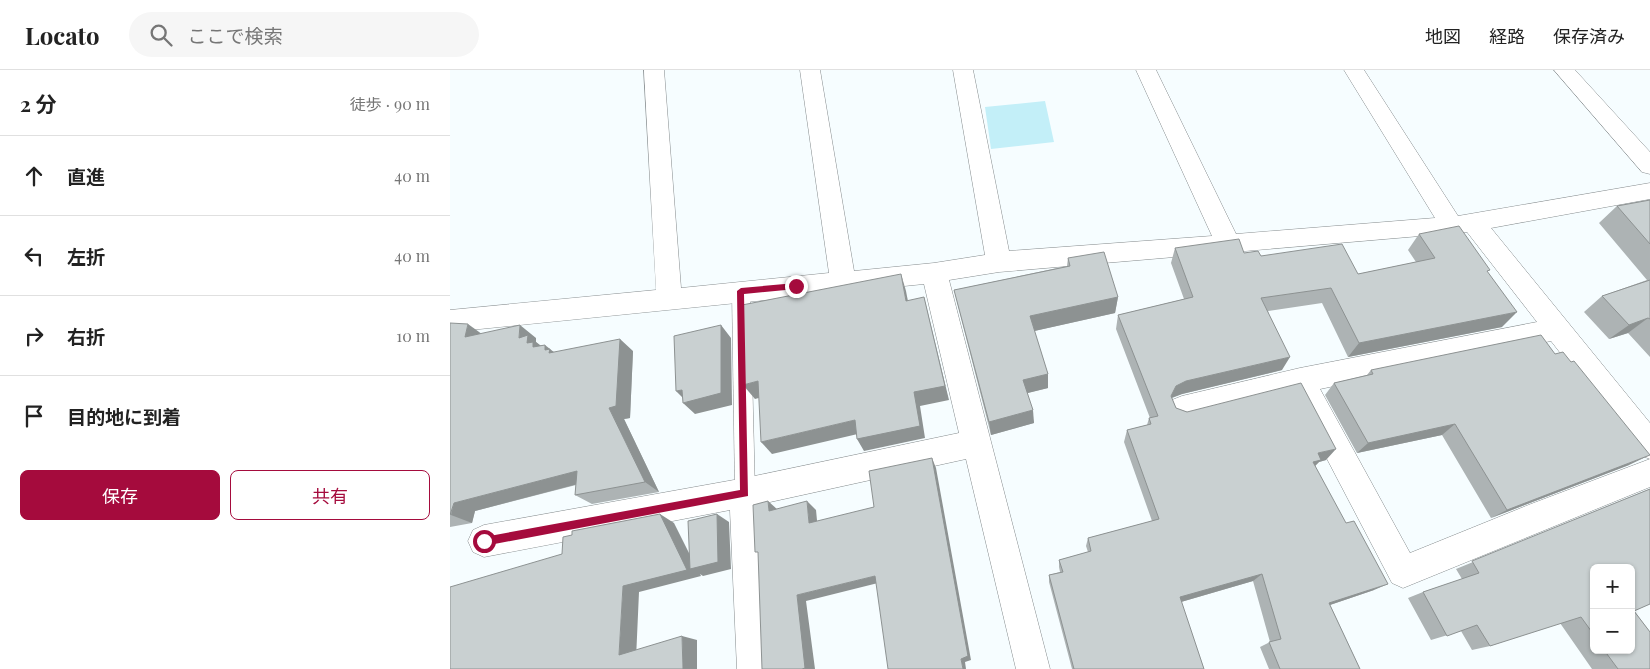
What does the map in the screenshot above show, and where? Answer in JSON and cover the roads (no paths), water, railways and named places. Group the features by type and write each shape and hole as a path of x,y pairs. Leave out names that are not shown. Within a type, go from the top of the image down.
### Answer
{"street":[{"path":"654,70 668,298"},
{"path":"810,70 844,282"},
{"path":"962,70 999,262"},
{"path":"1146,70 1228,243"},
{"path":"1354,70 1462,225 1557,329 1650,445"},
{"path":"1564,70 1650,166"},
{"path":"450,321 934,273 999,262 1462,225 1650,191"},
{"path":"934,273 1033,669"},
{"path":"1182,409 1300,380 1338,374 1557,329"},
{"path":"1300,380 1403,572 1531,519 1650,473"},
{"path":"484,541 745,493 976,443"},
{"path":"745,493 754,669"}],"lane":[{"path":"741,291 745,493"}]}
